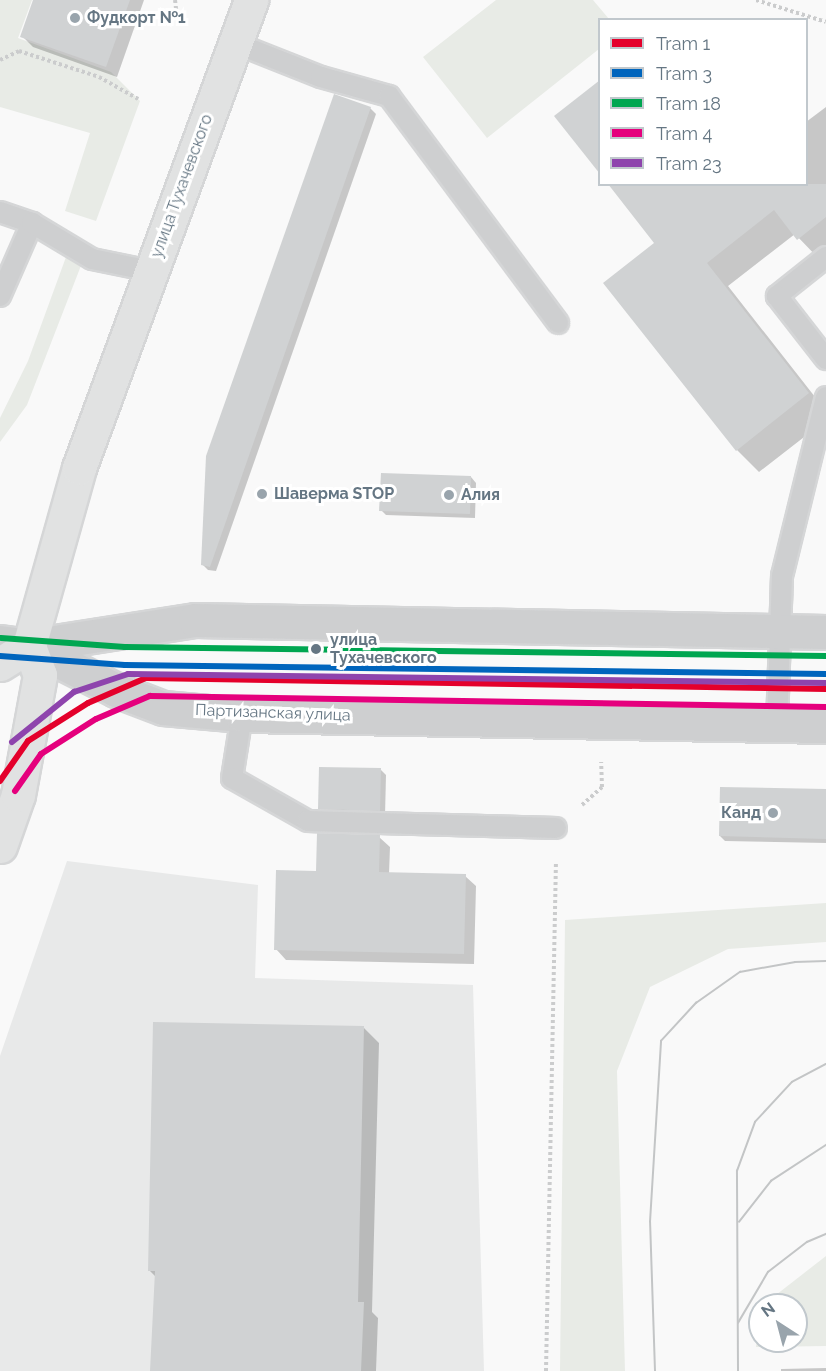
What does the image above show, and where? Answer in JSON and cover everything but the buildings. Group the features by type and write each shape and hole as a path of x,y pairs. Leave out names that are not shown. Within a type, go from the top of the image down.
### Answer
{"main road":[{"name":"улица Тухачевского","path":"14,644 251,0"},
{"path":"0,663 14,644 40,675 18,795 0,846"}],"street":[{"path":"14,644 195,620 826,632"},
{"name":"Партизанская улица","path":"14,644 116,690 163,708 242,715 409,715 826,726"}],"lane":[{"path":"235,43 321,77 389,96 558,323"},
{"path":"0,212 32,223 92,259 151,271"},
{"path":"0,296 32,223"},
{"path":"826,257 777,296 826,359"},
{"path":"777,726 782,576 826,397"},
{"path":"242,715 232,778 308,821 556,828"}],"path":[{"path":"175,0 177,18"},
{"path":"756,0 826,22"},
{"path":"0,60 19,51 99,77 138,99"},
{"path":"546,1371 556,828 602,787 601,752"}],"shaded area":[{"path":"0,0 32,0 18,38 111,72 140,101 96,221 65,211 90,133 0,107"},
{"path":"496,0 593,0 608,18 598,18 598,50 487,138 423,57"},
{"path":"66,257 82,263 27,405 0,442 0,418 28,361"},
{"path":"67,861 258,885 255,978 473,985 484,1371 0,1371 0,1056"},
{"path":"826,903 826,942 728,949 650,987 617,1071 625,1371 560,1371 565,920"},
{"path":"826,1256 826,1346 808,1346 808,1293 778,1293"}],"tram line":[{"name":"18","path":"1,638 125,647 826,656"},
{"name":"3","path":"0,656 125,665 826,674"},
{"name":"23","path":"12,742 74,692 128,674 826,683"},
{"name":"1","path":"0,781 28,741 88,703 146,678 826,689"},
{"name":"4","path":"15,791 41,754 96,719 150,696 826,707"},
{"path":"655,1371 650,1222 661,1041 696,1003 740,972 795,962 826,961"},
{"path":"738,1371 737,1171 755,1122 792,1082 826,1064"},
{"path":"739,1222 771,1181 826,1145"},
{"path":"738,1323 768,1272 807,1242 826,1234"}],"place":[{"name":"Фудкорт №1","path":"75,18"},
{"name":"Шаверма STOP","path":"262,494"},
{"name":"Алия","path":"449,495"},
{"name":"улица Тухачевского","path":"316,649"},
{"name":"Канд","path":"773,813"}]}
